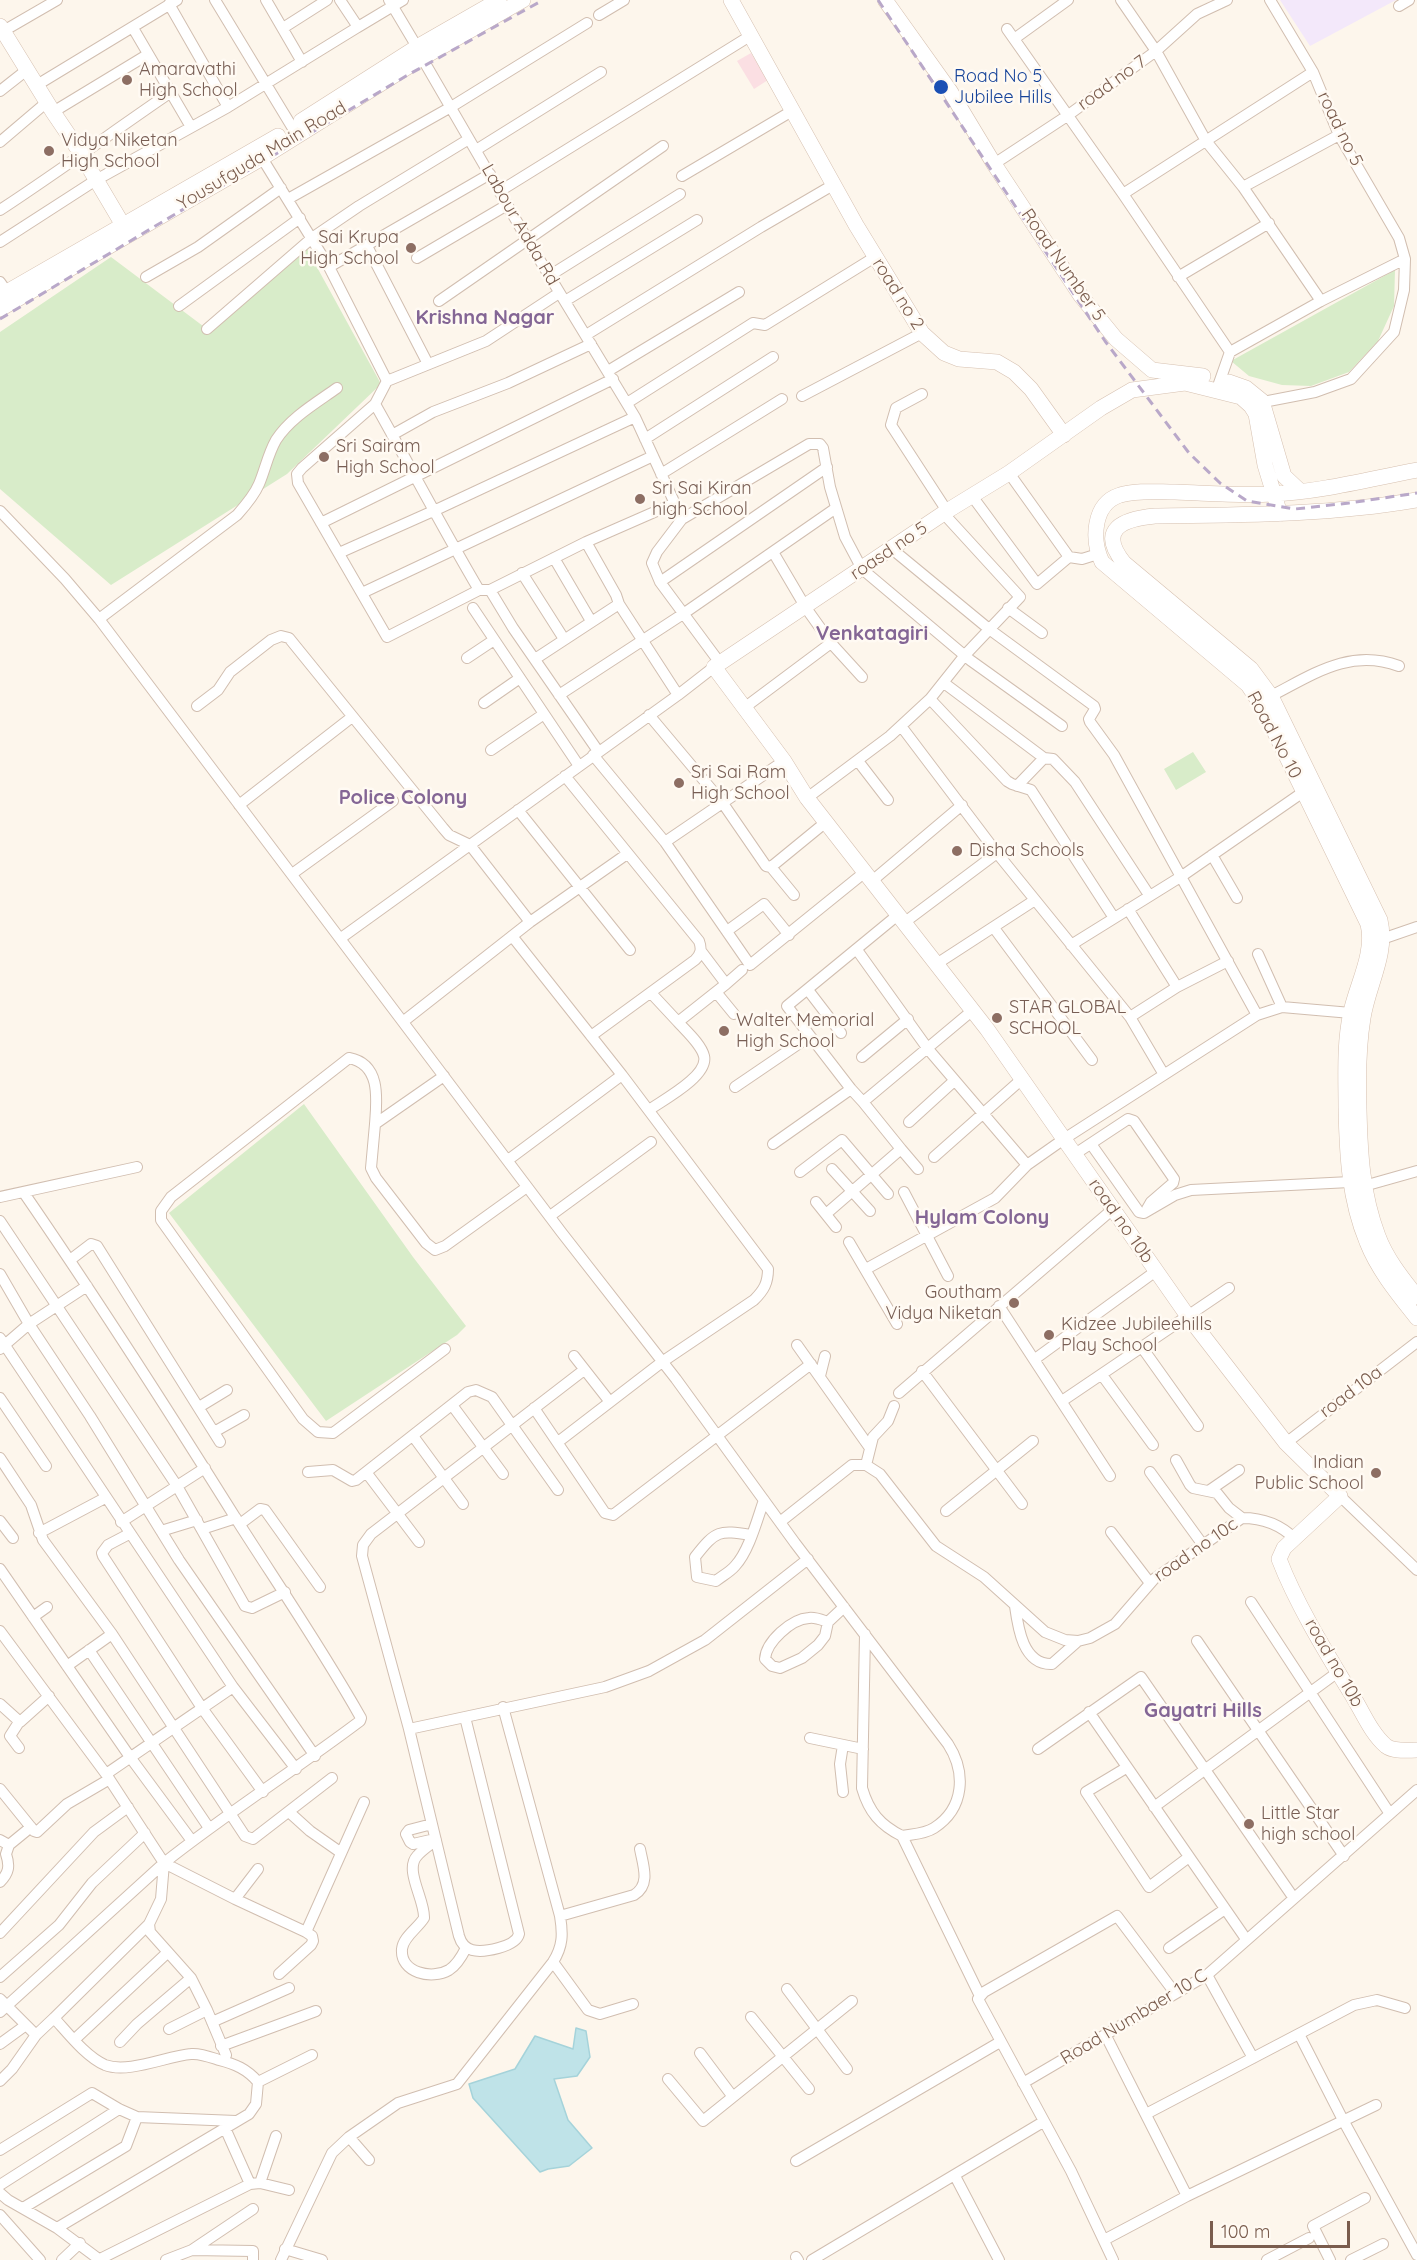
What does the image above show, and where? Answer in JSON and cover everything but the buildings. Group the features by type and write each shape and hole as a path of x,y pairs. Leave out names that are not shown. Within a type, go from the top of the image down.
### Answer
{"main road":[{"name":"Yousufguda Main Road","path":"2,290 126,230 261,158 499,0"},
{"name":"Yousufguda Main Road","path":"0,309 292,127 420,53 523,0"},
{"name":"road no 2","path":"731,0 833,185 921,333 944,353 959,358 997,362 1014,372 1030,389 1064,435"},
{"name":"Road Number 5","path":"885,0 950,91 994,164 1081,296 1116,339 1152,370"},
{"path":"1,30 28,69 126,230"},
{"path":"1159,386 1152,370 1179,372 1218,384"},
{"path":"1064,435 1101,408 1132,390 1185,383 1246,388 1257,403 1284,476 1300,491"},
{"path":"1257,403 1256,414 1265,465 1280,514"},
{"name":"roasd no 5","path":"717,665 1064,435"},
{"path":"1098,554 1096,522 1109,501 1119,495 1151,491 1273,494 1417,470"},
{"name":"Road No 10","path":"1417,500 1368,508 1280,514 1135,518 1123,523 1115,531 1112,541 1114,551 1124,563 1251,669 1271,696 1363,912 1370,932 1367,953 1351,1013 1345,1063 1348,1162 1378,1238 1392,1265 1417,1297"},
{"name":"Road No 10","path":"1098,554 1112,572 1248,685 1310,788 1375,906 1380,920 1382,939 1380,955 1363,1016 1358,1064 1360,1161 1357,1184 1358,1215 1367,1242 1382,1271 1417,1318"},
{"name":"road no 10b","path":"717,665 807,798 974,1010 1187,1315 1286,1443 1340,1496 1284,1548 1279,1559 1338,1672 1373,1731 1387,1747 1417,1750"}],"street":[{"path":"1,30 57,0"},
{"path":"215,0 292,127"},
{"path":"266,0 302,62"},
{"path":"283,28 327,0"},
{"path":"340,0 358,27"},
{"path":"0,242 96,180 266,85 358,27 391,3 403,0"},
{"path":"599,15 624,0"},
{"path":"1014,39 1068,0"},
{"path":"1121,0 1156,51 1206,141 1244,188 1321,301"},
{"name":"road no 7","path":"994,164 1067,116 1156,51 1197,14 1227,0"},
{"name":"road no 5","path":"1270,0 1313,72 1339,135 1399,238 1405,259"},
{"path":"38,85 173,2 228,107"},
{"name":"Labour Adda Rd","path":"391,3 527,239 635,417 682,519"},
{"path":"288,199 451,107 587,23"},
{"path":"133,28 191,127"},
{"path":"1007,29 1230,352"},
{"path":"500,191 750,36"},
{"path":"0,142 50,107 147,55"},
{"path":"0,91 28,69"},
{"path":"476,150 601,72"},
{"path":"1123,194 1313,72"},
{"path":"0,210 171,92"},
{"path":"682,176 792,111"},
{"path":"1244,188 1339,135"},
{"path":"207,329 312,238 359,206 469,139"},
{"path":"439,301 663,146"},
{"path":"261,158 329,267 387,381"},
{"path":"329,267 490,174"},
{"path":"392,435 433,412 508,383 588,340 761,227 833,185"},
{"path":"146,277 198,247 281,188"},
{"path":"549,276 680,194"},
{"path":"417,258 507,205"},
{"path":"179,306 300,219"},
{"path":"675,503 586,542 387,637 298,483 297,474 375,404 387,381 495,336 696,220"},
{"path":"1178,277 1269,223"},
{"path":"367,246 428,364"},
{"path":"627,404 753,323 765,325 875,257"},
{"path":"1218,384 1230,352 1321,301 1405,259 1404,290 1394,332 1351,379 1315,392 1257,403"},
{"path":"321,523 610,375 739,292"},
{"path":"802,396 921,333"},
{"path":"645,439 774,357"},
{"path":"99,619 237,515 258,486 277,439 302,413 337,388"},
{"path":"807,798 858,761 930,699 965,655 1020,597 946,513 891,425 896,408 922,394"},
{"path":"661,474 782,399"},
{"path":"375,404 455,549 535,658 595,753 665,842 750,965 962,805"},
{"path":"339,553 635,417"},
{"path":"341,938 717,665 660,582 652,563 657,552 682,519 809,444 820,444 823,448 845,537 862,569 965,655 1062,726"},
{"path":"362,593 653,456"},
{"path":"660,582 827,467"},
{"path":"1009,473 1069,557"},
{"path":"972,496 1037,584 1069,557 1082,558 1098,554"},
{"path":"559,695 683,614 836,508"},
{"path":"0,511 66,579 99,619 662,1362 948,1744 956,1756 960,1774 961,1789 958,1796 945,1818 934,1827 925,1832 902,1836"},
{"path":"586,542 619,604 678,695"},
{"path":"892,549 989,629 1094,706 1095,710 1089,719 1090,722 1114,755 1257,1015"},
{"path":"773,552 806,608 831,643 862,677"},
{"path":"554,558 591,621"},
{"path":"522,573 564,639"},
{"path":"535,658 619,604"},
{"path":"473,608 579,766"},
{"path":"1008,608 1042,633"},
{"path":"197,706 218,690 230,672 271,640 281,636 289,638 449,834 470,845 530,922"},
{"path":"467,658 494,640"},
{"path":"744,708 831,643"},
{"path":"1271,696 1345,661 1372,659 1399,666"},
{"path":"484,703 520,678"},
{"path":"944,683 1044,758 1053,759 1075,782 1149,895"},
{"path":"930,699 1007,781 1026,787 1034,793 1114,918"},
{"path":"491,750 544,714"},
{"path":"649,715 722,802 766,866 771,867 794,896"},
{"path":"239,805 352,717"},
{"path":"901,726 997,853 1130,1017 1163,1073"},
{"path":"1017,786 1044,758"},
{"path":"665,842 784,761"},
{"path":"858,761 888,800"},
{"path":"565,776 699,941 701,951 726,984"},
{"path":"1071,945 1182,876 1310,788"},
{"path":"292,874 393,801"},
{"path":"518,810 630,950"},
{"path":"771,867 826,822"},
{"path":"918,1169 850,1089 787,1006 857,950 997,853"},
{"path":"404,1021 530,922 627,854"},
{"path":"1212,855 1237,898"},
{"path":"938,963 1035,900"},
{"path":"727,931 764,904 789,935"},
{"path":"1128,909 1177,987"},
{"path":"1382,939 1417,927"},
{"path":"994,928 1092,1060"},
{"path":"512,936 649,1110 768,1269 768,1280 763,1292 754,1300 662,1362 558,1442"},
{"path":"857,950 908,1018 928,1049 1027,1165"},
{"path":"591,1036 696,960 701,951"},
{"path":"1258,954 1282,1007"},
{"path":"1130,1017 1177,987 1228,961"},
{"path":"678,1022 742,970"},
{"path":"808,990 842,1033"},
{"path":"716,992 734,1014"},
{"path":"649,1110 693,1079 703,1066 704,1055 651,993"},
{"path":"866,1269 995,1198 1027,1165 1064,1138 1257,1015 1282,1007 1351,1013"},
{"path":"863,1102 974,1010"},
{"path":"862,1057 908,1018"},
{"path":"735,1087 810,1036"},
{"path":"445,1349 333,1433 318,1432 303,1419 161,1220 161,1211 171,1197 349,1058 363,1064 374,1081 378,1094 371,1168 373,1173 426,1243 435,1250 445,1246 527,1186"},
{"path":"508,1160 622,1075"},
{"path":"375,1124 444,1076"},
{"path":"934,1157 1022,1079"},
{"path":"909,1122 954,1081"},
{"path":"773,1144 850,1089"},
{"path":"1075,1154 1128,1119 1134,1121 1174,1179 1173,1183 1151,1203 1146,1213"},
{"path":"800,1173 842,1140 888,1194"},
{"path":"550,1216 651,1142"},
{"path":"1091,1144 1139,1212 1146,1213 1175,1195 1191,1190 1357,1184 1417,1171"},
{"path":"826,1214 901,1149"},
{"path":"0,1197 137,1167"},
{"path":"832,1169 870,1211"},
{"path":"904,1192 948,1276"},
{"path":"24,1193 70,1260 285,1592 361,1718 315,1756 209,1828 164,1863 2,2006 36,2035"},
{"path":"816,1202 836,1227"},
{"path":"899,1393 1113,1209"},
{"path":"0,1221 177,1486 246,1607 252,1608 285,1592"},
{"path":"849,1242 897,1324"},
{"path":"70,1260 92,1244 97,1246 220,1442"},
{"path":"1035,1359 1156,1271"},
{"path":"0,1274 29,1324 186,1570 315,1756"},
{"path":"87,1286 2,1344 232,1687 296,1769"},
{"path":"1062,1401 1229,1288"},
{"path":"999,1306 1110,1476"},
{"name":"road 10a","path":"1286,1443 1417,1342"},
{"path":"797,1345 870,1448"},
{"path":"1142,1347 1198,1426"},
{"path":"574,1356 610,1402"},
{"path":"820,1376 825,1356"},
{"path":"534,1408 605,1513 611,1515 811,1364"},
{"path":"465,1717 519,1934 518,1939 510,1945 473,1951 466,1948 459,1936 409,1729 362,1556 363,1545 398,1514 584,1370"},
{"path":"922,1371 1022,1504"},
{"path":"1102,1374 1153,1445"},
{"path":"199,1407 227,1390"},
{"path":"308,1472 333,1470 352,1481 356,1480 472,1390 480,1390 492,1397 558,1490"},
{"path":"0,1398 46,1466"},
{"path":"452,1405 504,1474"},
{"path":"866,1465 873,1437 888,1421 894,1406"},
{"path":"213,1432 244,1415"},
{"path":"413,1436 463,1504"},
{"path":"946,1511 1033,1441"},
{"path":"0,1458 31,1505 39,1533 112,1634 245,1836 250,1839 332,1778"},
{"path":"1176,1460 1190,1485 1217,1493 1229,1508 1242,1518"},
{"path":"780,1522 852,1465 866,1465 880,1474 936,1546 984,1577 1045,1632 1065,1640 1078,1641"},
{"path":"121,1522 205,1468"},
{"path":"1210,1490 1239,1470"},
{"path":"366,1472 419,1542"},
{"path":"1150,1472 1203,1545"},
{"path":"1340,1496 1417,1570"},
{"path":"39,1533 105,1498"},
{"path":"751,1535 724,1531 711,1539 695,1557 697,1577 716,1581 733,1569 743,1555 751,1535 764,1500"},
{"path":"161,1531 200,1524 238,1521 260,1509 265,1510 320,1587"},
{"name":"road no 10c","path":"1016,1606 1020,1633 1031,1657 1038,1663 1052,1664 1078,1641 1090,1638 1115,1624 1149,1583 1242,1518 1265,1520 1295,1539"},
{"path":"0,1521 13,1538"},
{"path":"1111,1532 1149,1583"},
{"path":"129,1534 105,1548 103,1556 202,1708 263,1791"},
{"path":"409,1729 503,1707 605,1687 649,1671 705,1640 808,1559"},
{"path":"0,1569 130,1757 192,1841"},
{"path":"1251,1602 1390,1814"},
{"path":"33,1617 47,1607"},
{"path":"828,1622 809,1618 797,1621 774,1641 765,1659 772,1666 780,1668 802,1658 821,1641 828,1622 844,1607"},
{"path":"0,1631 107,1777 164,1863 312,1936 311,1945 279,1974"},
{"path":"67,1666 112,1634"},
{"path":"865,1634 862,1788 866,1801 881,1823 902,1836 980,1996 979,2003 1071,2171 1113,2260"},
{"path":"1197,1641 1344,1856"},
{"path":"89,1650 209,1828"},
{"path":"1154,1807 1338,1672"},
{"path":"1038,1749 1141,1677 1293,1898"},
{"path":"0,1789 37,1832 67,1804 107,1777 130,1757 232,1687"},
{"path":"19,1748 10,1736 19,1722 49,1696"},
{"path":"0,1704 19,1722"},
{"path":"281,2260 332,2153 349,2137 398,2103 457,2084 553,1962 562,1941 560,1916 503,1707"},
{"path":"1089,1712 1246,1939"},
{"path":"810,1738 863,1749"},
{"path":"843,1744 840,1764 843,1792"},
{"path":"1126,1768 1086,1792 1149,1887 1189,1857"},
{"name":"Road Numbaer 10 C","path":"1023,2083 1207,1975 1417,1790"},
{"path":"306,1932 364,1802"},
{"path":"0,1933 94,1832 128,1807"},
{"path":"289,1812 310,1831 340,1852"},
{"path":"432,1824 409,1830 406,1834 407,1838 413,1844 436,1839"},
{"path":"0,1882 9,1871 5,1842 31,1827"},
{"path":"0,1977 59,1925 92,1883 145,1833"},
{"path":"436,1839 418,1855 413,1864 413,1876 423,1906 424,1918 405,1942 402,1949 404,1959 418,1973 439,1974 455,1965 466,1948"},
{"path":"560,1916 640,1891 645,1878 640,1849"},
{"path":"0,2081 12,2069 36,2035 149,1924 161,1899 164,1863"},
{"path":"235,1899 258,1869"},
{"path":"1169,1948 1225,1909"},
{"path":"980,1996 1117,1916 1175,1993"},
{"path":"149,1924 150,1932 191,1978 223,2050 316,2011"},
{"path":"74,2040 167,1953"},
{"path":"553,1962 588,2010 594,2013 606,2013 633,2004"},
{"path":"1207,1975 1253,2058"},
{"path":"120,2042 137,2024 191,1978"},
{"path":"212,2022 289,1988"},
{"path":"787,1989 847,2069"},
{"path":"668,2079 703,2121 852,2001"},
{"path":"1146,2114 1354,2005 1369,2001 1386,2001 1405,2008"},
{"path":"169,2029 207,2010"},
{"path":"751,2017 809,2089"},
{"path":"54,2018 74,2040 101,2063 108,2066 131,2066 195,2054 232,2063 246,2070 258,2082"},
{"path":"0,2044 26,2025"},
{"path":"1299,2034 1417,2255"},
{"path":"1106,2036 1187,2196"},
{"path":"796,2161 1000,2042"},
{"path":"700,2054 733,2097"},
{"path":"258,2082 312,2055"},
{"path":"57,2229 249,2114 256,2104 258,2082"},
{"path":"0,2150 92,2093 119,2109 137,2116 236,2121"},
{"path":"1104,2240 1187,2196 1376,2105"},
{"path":"0,2185 119,2109"},
{"path":"23,2208 126,2146 137,2116"},
{"path":"812,2260 1043,2122"},
{"path":"225,2128 255,2183"},
{"path":"255,2183 276,2136"},
{"path":"349,2137 369,2160"},
{"path":"955,2176 999,2260"},
{"path":"3,2200 23,2208 57,2229 100,2260 255,2183 289,2190"},
{"path":"1330,2260 1313,2226 1365,2198"},
{"path":"165,2260 192,2250 253,2209"},
{"path":"0,2215 40,2260"},
{"path":"1267,2260 1309,2238"},
{"path":"62,2260 80,2244"},
{"path":"1352,2260 1383,2244"},
{"path":"285,2249 322,2260"},
{"path":"192,2250 252,2251 253,2260"}],"shaded area":[{"path":"1280,0 1396,0 1310,46"},
{"path":"751,53 768,80 754,89 737,61"}],"green space":[{"path":"307,249 381,384 287,474 111,585 0,489 0,332 111,257 207,329"},
{"path":"1395,270 1394,306 1378,341 1349,372 1311,386 1282,385 1249,376 1231,361"},
{"path":"1193,752 1206,772 1176,790 1164,769"},
{"path":"304,1104 413,1257 466,1326 457,1335 326,1421 169,1213"}],"water":[{"path":"576,2028 586,2031 590,2057 577,2076 554,2079 568,2120 592,2148 569,2166 540,2172 473,2098 469,2084 515,2069 535,2036 573,2049"}],"railway":[{"path":"0,319 406,76 543,0"},
{"path":"878,0 1105,341 1189,453 1220,483 1247,501 1295,509 1417,493"}],"place":[{"name":"Amaravathi High School","path":"127,80"},
{"name":"Road No 5 Jubilee Hills","path":"941,87"},
{"name":"Vidya Niketan High School","path":"49,151"},
{"name":"Sai Krupa High School","path":"411,248"},
{"name":"Sri Sairam High School","path":"324,457"},
{"name":"Sri Sai Kiran high School","path":"640,499"},
{"name":"Sri Sai Ram High School","path":"679,783"},
{"name":"Disha Schools","path":"957,851"},
{"name":"STAR GLOBAL SCHOOL","path":"997,1018"},
{"name":"Walter Memorial High School","path":"724,1031"},
{"name":"Goutham Vidya Niketan","path":"1014,1303"},
{"name":"Kidzee Jubileehills Play School","path":"1049,1335"},
{"name":"Indian Public School","path":"1376,1473"},
{"name":"Little Star high school","path":"1249,1824"}],"district":[{"name":"Krishna Nagar","path":"485,318"},
{"name":"Venkatagiri","path":"872,634"},
{"name":"Police Colony","path":"403,798"},
{"name":"Hylam Colony","path":"982,1218"},
{"name":"Gayatri Hills","path":"1203,1711"}]}
